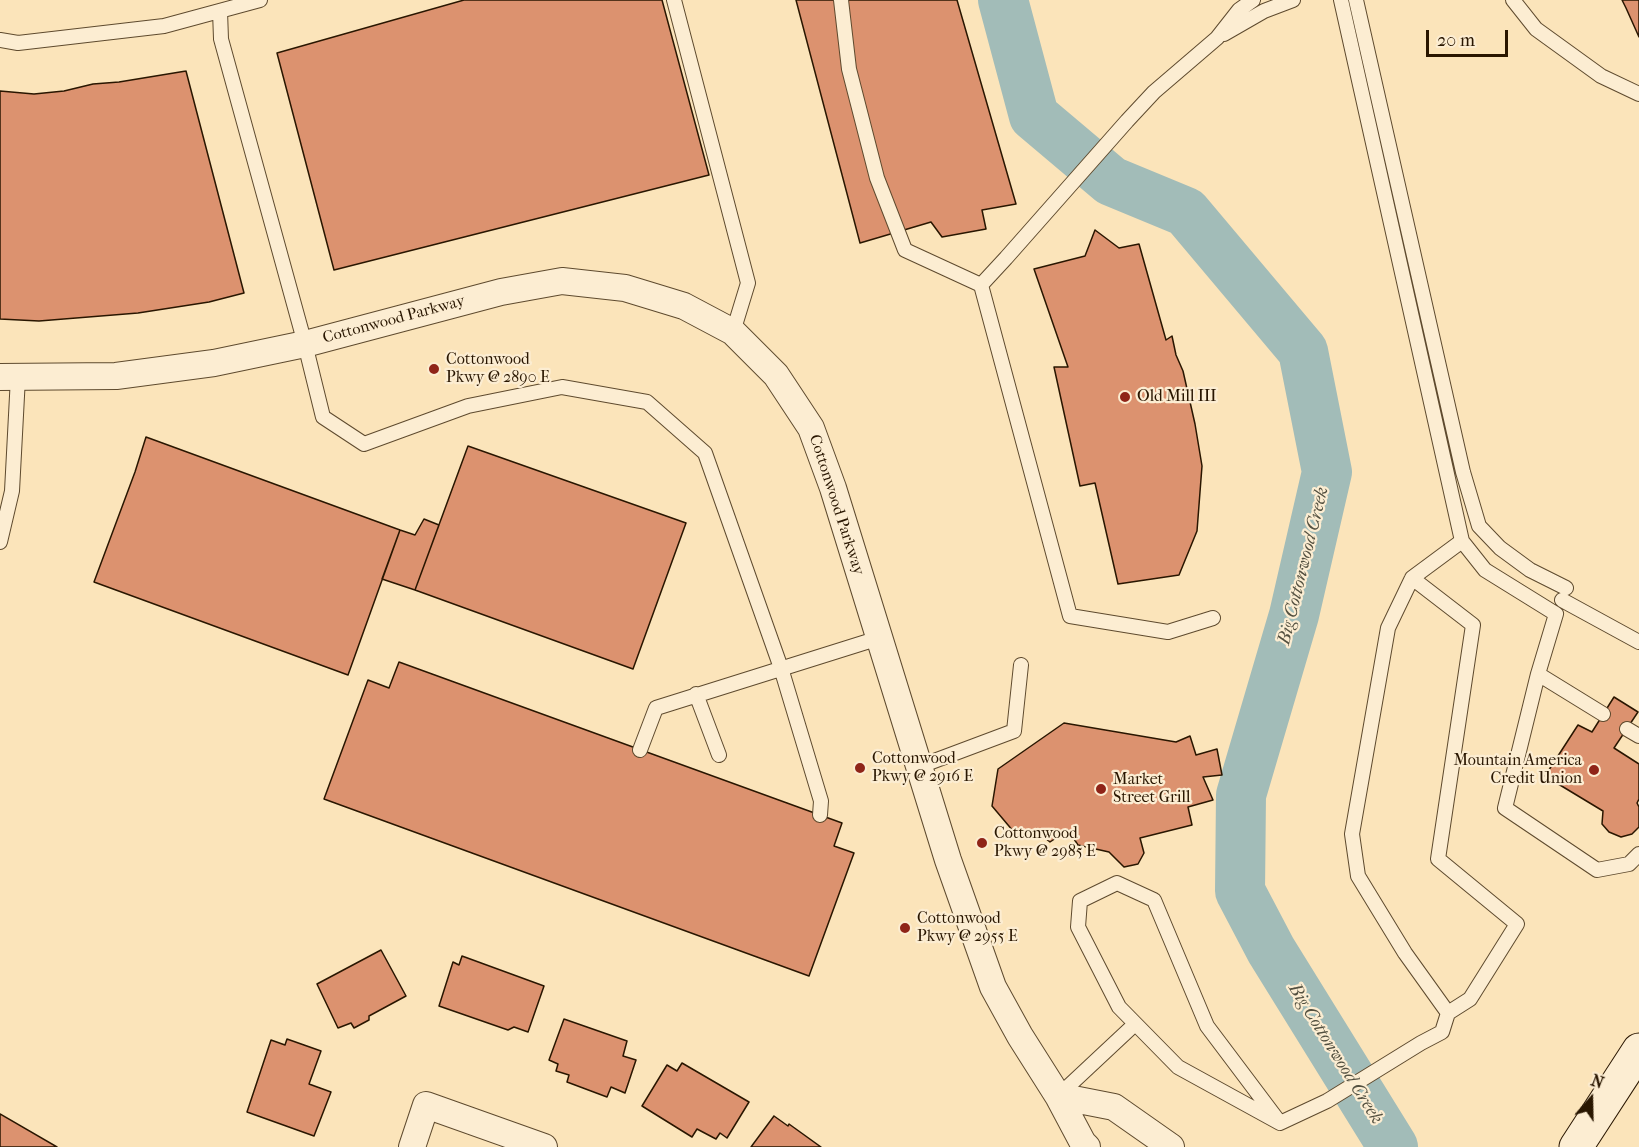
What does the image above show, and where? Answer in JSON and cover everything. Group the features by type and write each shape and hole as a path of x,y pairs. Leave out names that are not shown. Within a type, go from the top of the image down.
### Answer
{"main road":[{"path":"1576,1147 1639,1050"}],"street":[{"name":"Cottonwood Parkway","path":"9,377 116,376 214,363 305,344 501,292 562,281 625,288 684,306 733,332 776,375 811,428 832,488 918,767 963,905 993,987 1087,1147"},
{"path":"1058,1096 1114,1107 1171,1147"},
{"path":"412,1147 426,1105 544,1147"}],"lane":[{"path":"0,40 18,43 164,26 260,0"},
{"path":"674,0 748,283 733,332"},
{"path":"841,0 849,69 877,178 905,250 981,285"},
{"path":"981,285 1126,121 1216,38 1239,10 1253,0"},
{"path":"1216,38 1264,11 1293,0"},
{"path":"1341,0 1462,541 1485,570 1556,614 1538,674 1505,808 1597,870 1629,864 1639,854"},
{"path":"1356,0 1463,472 1479,526 1500,548 1530,570 1639,642"},
{"path":"1513,0 1536,29 1601,76 1639,94"},
{"path":"220,11 221,39 323,417 364,444 468,406 562,387 646,402 705,453 781,668 821,801 820,815"},
{"path":"981,285 1070,616 1168,632 1213,618"},
{"path":"0,542 12,491 9,377"},
{"path":"1448,1013 1405,953 1358,876 1352,834 1388,628 1412,578 1462,541"},
{"path":"1280,1123 1327,1101 1442,1032 1448,1013 1470,999 1516,924 1438,859 1473,625 1412,578"},
{"path":"640,750 656,708 879,638"},
{"path":"918,767 1014,730 1021,665"},
{"path":"1538,674 1603,714"},
{"path":"696,694 719,754"},
{"path":"1117,883 1154,900 1207,1026 1280,1123 1178,1067 1119,1007 1078,927 1080,901 1117,883"},
{"path":"1058,1096 1135,1024"}],"building":[{"path":"464,0 662,0 709,175 334,270 277,53"},
{"path":"796,0 957,0 1016,204 982,210 986,229 942,237 931,222 860,243"},
{"path":"1622,0 1639,0 1639,37 1626,8"},
{"path":"186,71 244,293 209,302 138,313 39,321 0,319 0,91 34,94 64,91 93,84"},
{"name":"Old Mill III","path":"1095,230 1119,248 1139,244 1166,340 1172,336 1176,355 1183,371 1202,466 1197,531 1179,575 1118,584 1095,483 1080,486 1054,367 1068,367 1034,269 1085,256"},
{"path":"146,437 400,530 348,675 94,582"},
{"path":"468,446 686,523 633,669 415,590"},
{"path":"424,519 439,525 415,590 382,579 400,530 415,535"},
{"path":"399,662 842,823 834,846 854,853 809,976 324,799 368,680 389,688"},
{"name":"Mountain America Credit Union","path":"1614,697 1638,712 1614,748 1639,764 1637,803 1639,827 1632,834 1621,837 1609,832 1602,824 1603,811 1545,776 1578,725 1592,732"},
{"name":"Market Street Grill","path":"1064,723 1176,742 1190,736 1196,755 1217,749 1222,775 1203,777 1213,800 1188,807 1192,825 1140,838 1144,853 1138,864 1124,867 1109,852 1078,845 1068,830 1050,842 1040,834 1029,832 1019,838 992,806 998,769"},
{"path":"381,950 406,996 369,1016 369,1020 354,1028 351,1023 338,1028 317,984"},
{"path":"462,956 544,986 528,1032 514,1027 508,1030 439,1006 453,962 459,965"},
{"path":"564,1019 627,1041 623,1056 636,1060 625,1093 611,1087 607,1097 567,1082 569,1075 556,1071 558,1064 549,1060"},
{"path":"287,1039 321,1051 309,1084 331,1092 314,1136 247,1112 271,1040 285,1045"},
{"path":"682,1063 749,1102 727,1138 720,1133 716,1139 697,1129 692,1137 642,1106 667,1065 677,1071"},
{"path":"0,1114 57,1147 0,1147"},
{"path":"774,1116 788,1126 789,1124 821,1147 751,1147"}],"waterway":[{"name":"Big Cottonwood Creek","path":"1003,0 1034,116 1111,181 1186,212 1303,351 1327,472 1294,615 1241,795 1240,891 1271,950 1393,1147"}],"place":[{"name":"Cottonwood Pkwy @ 2890 E","path":"434,369"},
{"name":"Old Mill III","path":"1125,397"},
{"name":"Cottonwood Pkwy @ 2916 E","path":"860,768"},
{"name":"Mountain America Credit Union","path":"1594,770"},
{"name":"Market Street Grill","path":"1101,789"},
{"name":"Cottonwood Pkwy @ 2985 E","path":"982,843"},
{"name":"Cottonwood Pkwy @ 2955 E","path":"905,928"}]}
